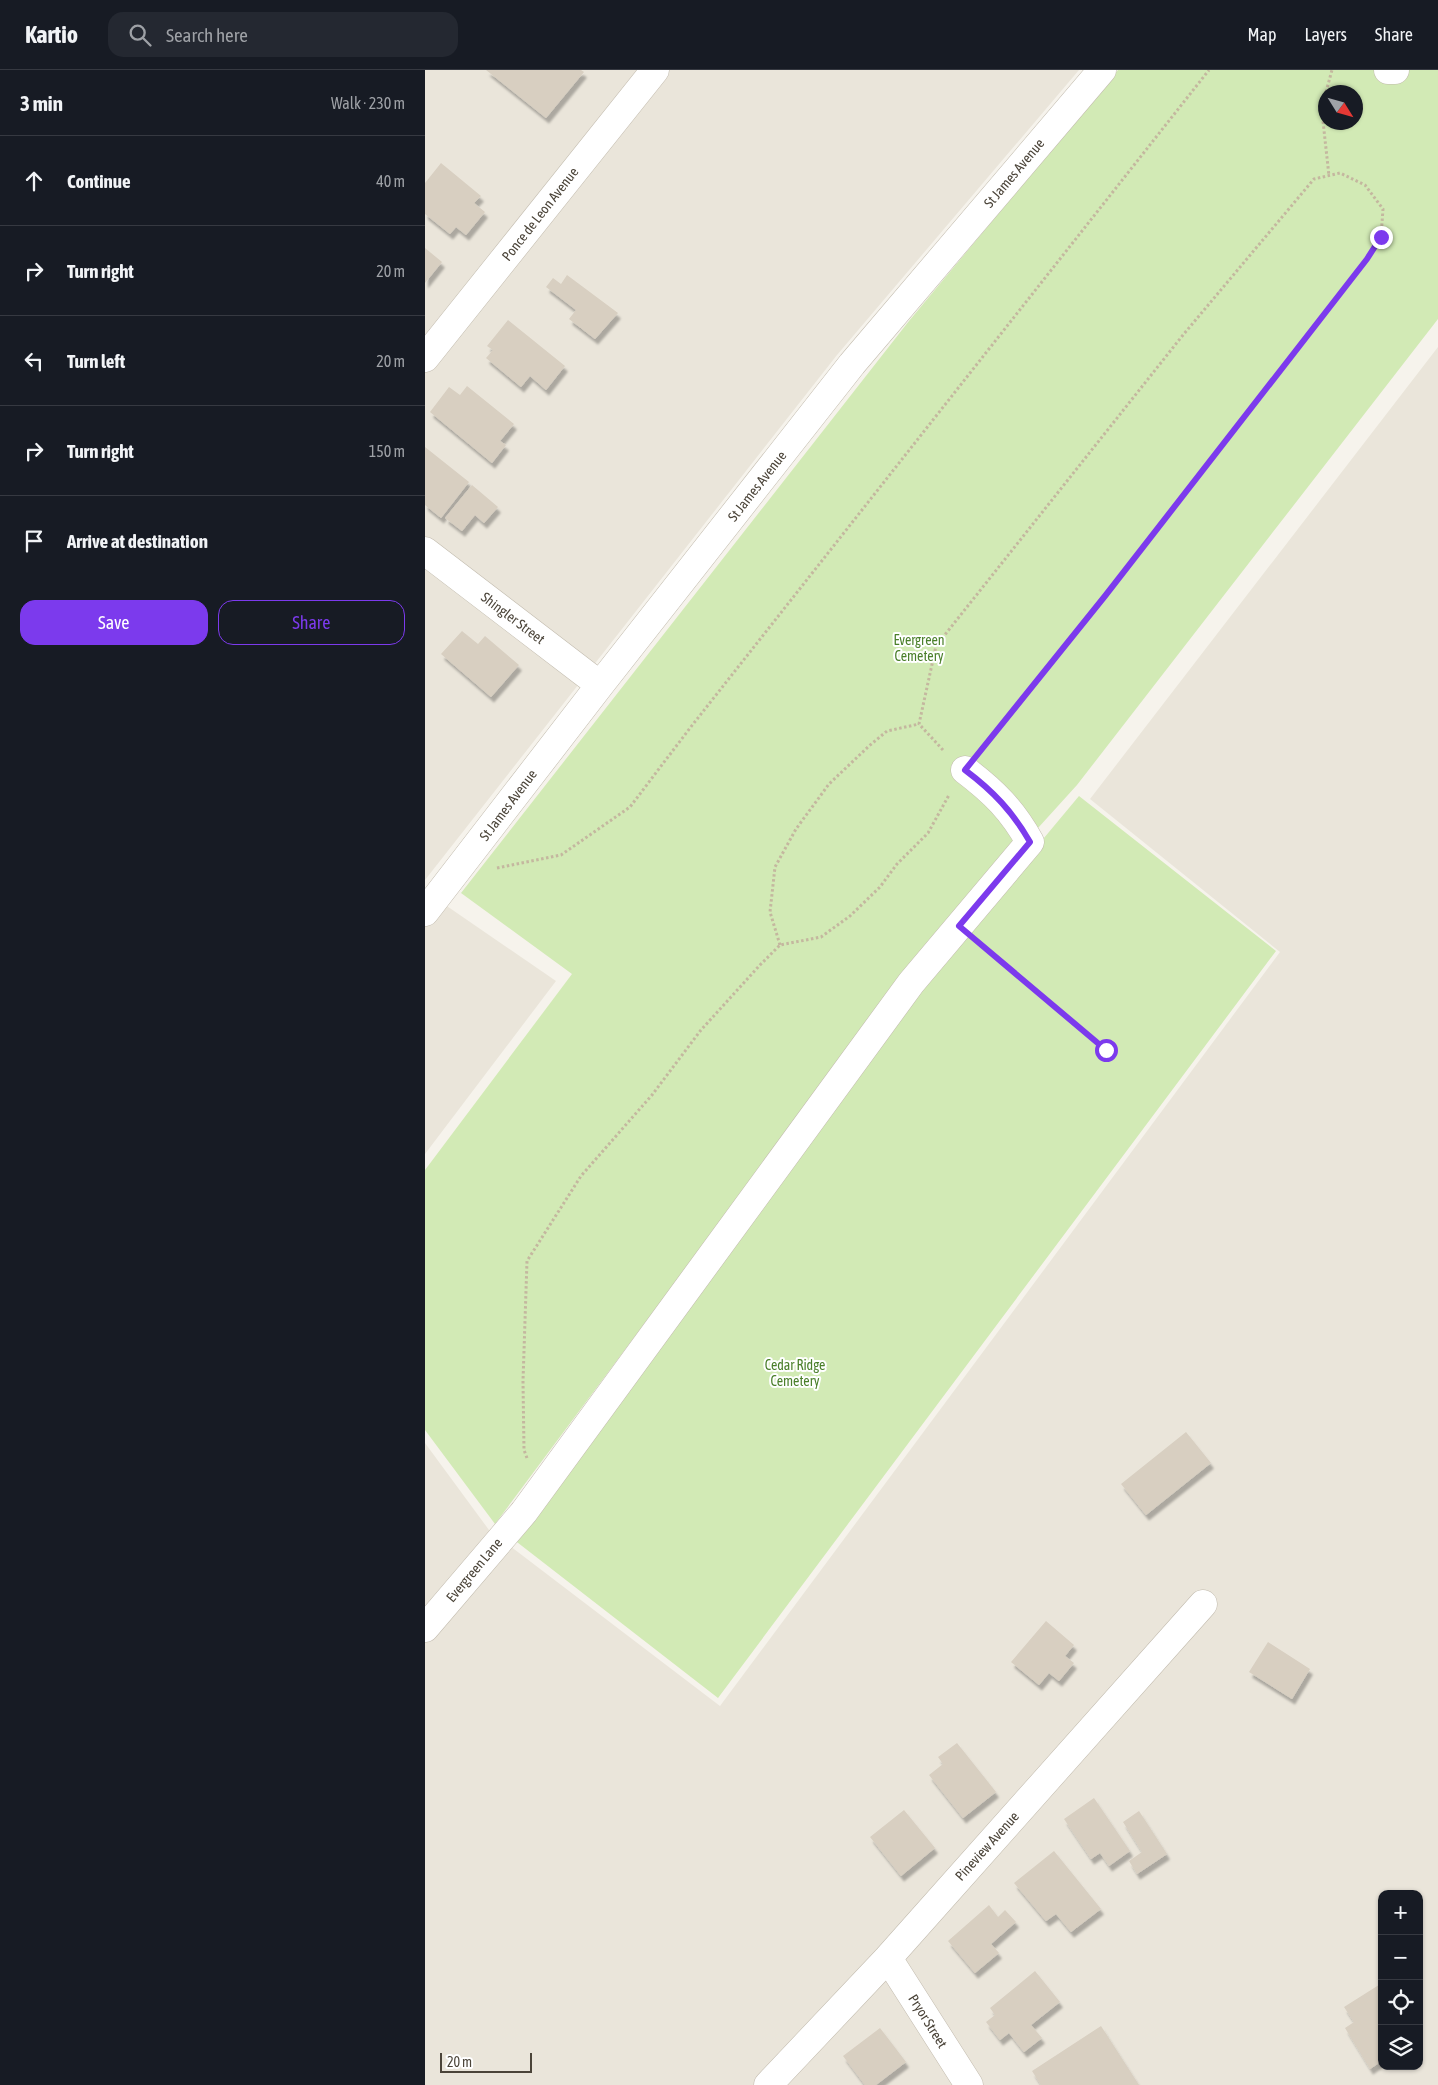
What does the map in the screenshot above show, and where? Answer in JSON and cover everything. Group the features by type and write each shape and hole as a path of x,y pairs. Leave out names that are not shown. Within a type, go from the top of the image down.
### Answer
{"street":[{"name":"Ponce de Leon Avenue","path":"425,358 655,70"},
{"name":"St James Avenue","path":"425,912 852,364 1102,70"},
{"path":"1389,70 1395,70"},
{"name":"Shingler Street","path":"425,551 600,685"},
{"name":"Evergreen Lane","path":"425,1628 531,1502 911,983 1030,842 1016,817 991,790 965,770"},
{"name":"Pineview Avenue","path":"767,2085 888,1958 1203,1604"},
{"name":"Pryor Street","path":"888,1958 969,2085"}],"path":[{"path":"458,871 503,867 561,855 630,807 689,728 1209,70"},
{"path":"1329,85 1332,70"},
{"path":"1324,130 1329,176"},
{"path":"531,1502 524,1450 523,1381 527,1261 581,1176 652,1095 701,1030 781,945 821,937 850,916 880,887 897,864 928,833 943,804 965,770 1105,596 1367,259 1381,237 1383,209 1365,185 1340,173 1314,179 1190,327 935,646 919,724"},
{"path":"919,724 965,770"},
{"path":"781,945 770,912 775,868 796,829 829,784 869,746 887,731 919,724"},
{"path":"959,926 1106,1050"}],"shaded area":[{"path":"425,70 1079,70 837,355 425,880"},
{"path":"1438,347 1438,2085 425,2085 425,1443 489,1530 720,1706 1280,952 1090,799"},
{"path":"425,891 556,981 425,1154"}],"green space":[{"name":"Evergreen Cemetery","path":"1118,70 1438,70 1438,319 1077,785 902,978 495,1524 425,1430 425,1170 572,974 461,893 909,321"},
{"name":"Cedar Ridge Cemetery","path":"1079,796 1276,951 718,1698 513,1539 914,994"}],"building":[{"path":"486,70 581,70 584,72 546,118"},
{"path":"441,163 481,196 474,203 485,212 466,235 456,227 450,234 425,214 425,183"},
{"path":"425,248 442,262 425,283"},
{"path":"567,275 618,313 595,339 569,319 576,310 546,287 553,278 561,284"},
{"path":"508,320 565,366 546,390 530,376 521,387 486,358 493,350 487,346"},
{"path":"467,386 514,424 500,441 506,445 492,463 430,412 449,387 460,395"},
{"path":"425,447 469,482 441,518 425,505"},
{"path":"472,485 498,507 484,523 475,515 462,531 445,518"},
{"path":"462,631 478,644 485,636 519,665 491,697 441,654"},
{"path":"1186,1432 1211,1463 1146,1515 1121,1484"},
{"path":"1046,1621 1074,1645 1065,1656 1074,1663 1059,1681 1049,1673 1039,1685 1011,1662"},
{"path":"1268,1642 1310,1669 1292,1699 1249,1672"},
{"path":"957,1743 996,1792 963,1818 929,1775 943,1764 938,1757"},
{"path":"1094,1798 1130,1851 1109,1866 1100,1853 1091,1859 1064,1819"},
{"path":"904,1810 935,1848 901,1876 870,1837"},
{"path":"1139,1811 1167,1854 1137,1874 1129,1861 1142,1852 1123,1822"},
{"path":"1054,1851 1101,1909 1071,1932 1056,1914 1046,1921 1014,1883"},
{"path":"989,1905 998,1917 1005,1910 1016,1922 991,1944 999,1953 975,1973 948,1941"},
{"path":"1035,1971 1060,2002 1031,2025 1042,2038 1024,2052 1009,2033 1000,2040 986,2022 995,2015 990,2008"},
{"path":"1378,1986 1378,2064 1370,2069 1345,2028 1354,2022 1344,2007"},
{"path":"1101,2026 1139,2085 1041,2085 1032,2071"},
{"path":"880,2028 906,2062 876,2085 865,2085 843,2056"}],"route":[{"path":"1106,1050 959,926 1030,842 1016,817 991,790 965,770 1105,596 1367,259 1381,237"}]}
